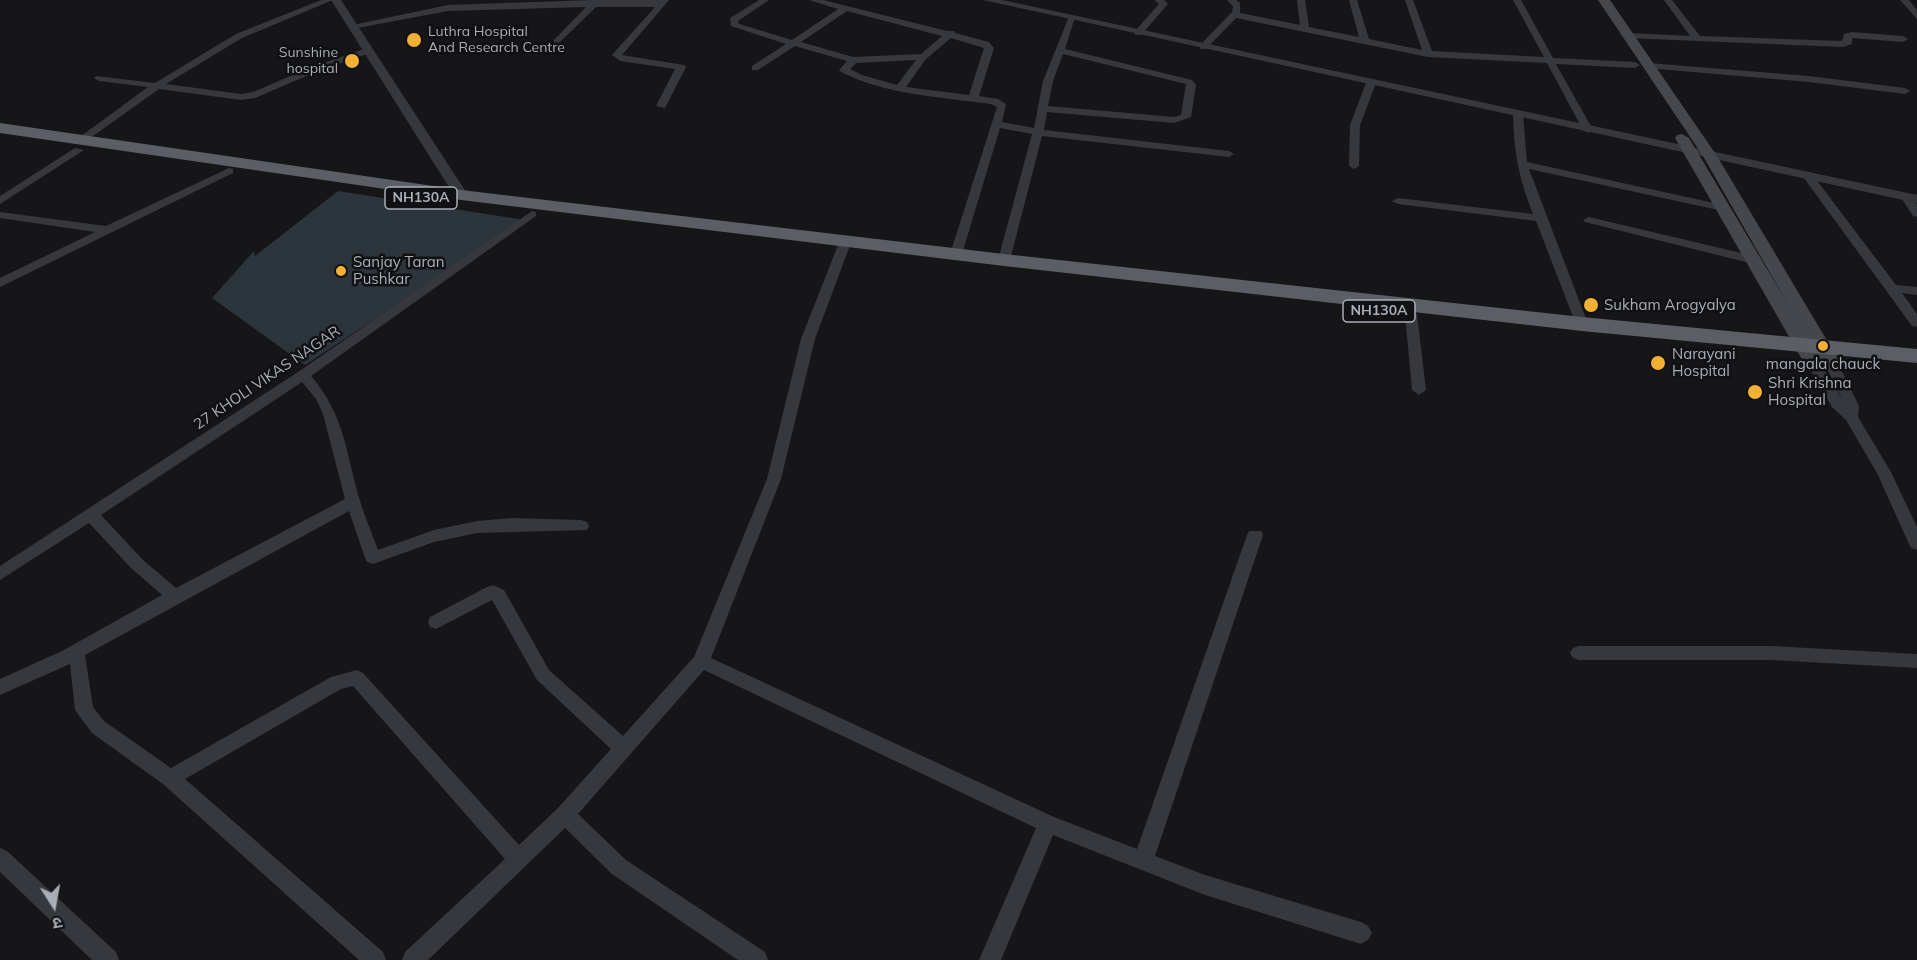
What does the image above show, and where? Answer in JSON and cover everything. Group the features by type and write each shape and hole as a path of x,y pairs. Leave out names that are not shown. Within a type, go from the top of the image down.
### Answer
{"highway":[{"name":"NH130A","path":"0,128 229,171 633,228 956,254 1411,314 1816,351 1917,356"},
{"name":"NH130A","path":"0,139 81,144 844,245 1284,296 1582,324 1816,351 1917,367"}],"main road":[{"path":"1591,0 1710,156 1816,351"},
{"path":"1604,0 1629,36 1642,66 1754,260 1816,351"}],"street":[{"path":"0,201 81,144 158,85 246,33 329,0"},
{"path":"336,0 461,195"},
{"path":"765,0 733,20 734,24 853,60 922,57"},
{"path":"813,0 951,33 989,47 973,98"},
{"path":"991,0 1911,198 1917,214"},
{"path":"1138,33 1164,4 1158,0"},
{"path":"1203,47 1234,15 1237,6 1231,0"},
{"path":"1301,0 1305,30"},
{"path":"1353,0 1365,42"},
{"path":"1409,0 1428,54"},
{"path":"1517,0 1588,130"},
{"path":"1668,0 1697,38"},
{"path":"1904,0 1917,16"},
{"path":"352,26 447,8 596,1 663,2"},
{"path":"557,42 596,1"},
{"path":"661,106 681,67 620,58 618,55 663,2"},
{"path":"756,68 846,8"},
{"path":"1234,15 1428,54 1642,66 1827,81 1905,91"},
{"path":"1004,260 1058,50 1072,18"},
{"path":"901,87 922,57 951,33"},
{"path":"1629,36 1840,44 1849,42 1847,36 1852,34 1903,39"},
{"path":"1043,109 1174,120 1186,117 1191,86 1189,82 1058,50"},
{"path":"99,78 233,98 255,95 315,69 367,51"},
{"path":"853,60 844,69 846,72 934,95 973,98 1001,105 956,254"},
{"path":"1354,166 1355,124 1371,83"},
{"path":"1518,115 1522,164 1582,324"},
{"path":"996,124 1038,133 1229,154"},
{"path":"1522,164 1723,208"},
{"path":"0,283 229,171"},
{"path":"1809,176 1917,322"},
{"path":"1398,201 1541,218"},
{"name":"27 KHOLI VIKAS NAGAR","path":"0,574 303,375 532,214"},
{"path":"0,215 107,231"},
{"path":"1589,220 1754,260"},
{"path":"413,960 565,815 701,661 774,479 808,339 844,245"},
{"path":"1893,289 1917,291"},
{"path":"1411,314 1419,390"},
{"path":"1816,351 1837,404 1851,417 1884,472 1912,523 1917,544"},
{"path":"303,375 322,397 330,414 353,502 373,558 444,533 484,527 536,524 581,526"},
{"path":"0,687 70,655 175,596 353,502"},
{"path":"91,515 137,564 175,596"},
{"path":"1143,861 1255,535"},
{"path":"436,622 485,595 493,592 498,595 543,675 624,749"},
{"path":"1579,653 1771,653 1917,662"},
{"path":"70,655 78,658 84,710 98,727 171,778 375,960"},
{"path":"701,661 1048,824 1204,885 1361,933"},
{"path":"171,778 337,681 357,678 447,782 519,860"},
{"path":"565,815 619,867 757,960"},
{"path":"990,960 1048,824"},
{"path":"0,858 108,960"}],"shaded area":[{"name":"Sanjay Taran Pushkar","path":"338,191 525,220 305,365 212,298 254,251 255,256"}],"place":[{"name":"Luthra Hospital And Research Centre","path":"414,40"},
{"name":"Sunshine hospital","path":"352,61"},
{"name":"Sanjay Taran Pushkar","path":"341,271"},
{"name":"Sukham Arogyalya","path":"1591,305"},
{"name":"mangala chauck","path":"1823,346"},
{"name":"Narayani Hospital","path":"1658,363"},
{"name":"Shri Krishna Hospital","path":"1755,392"}]}
